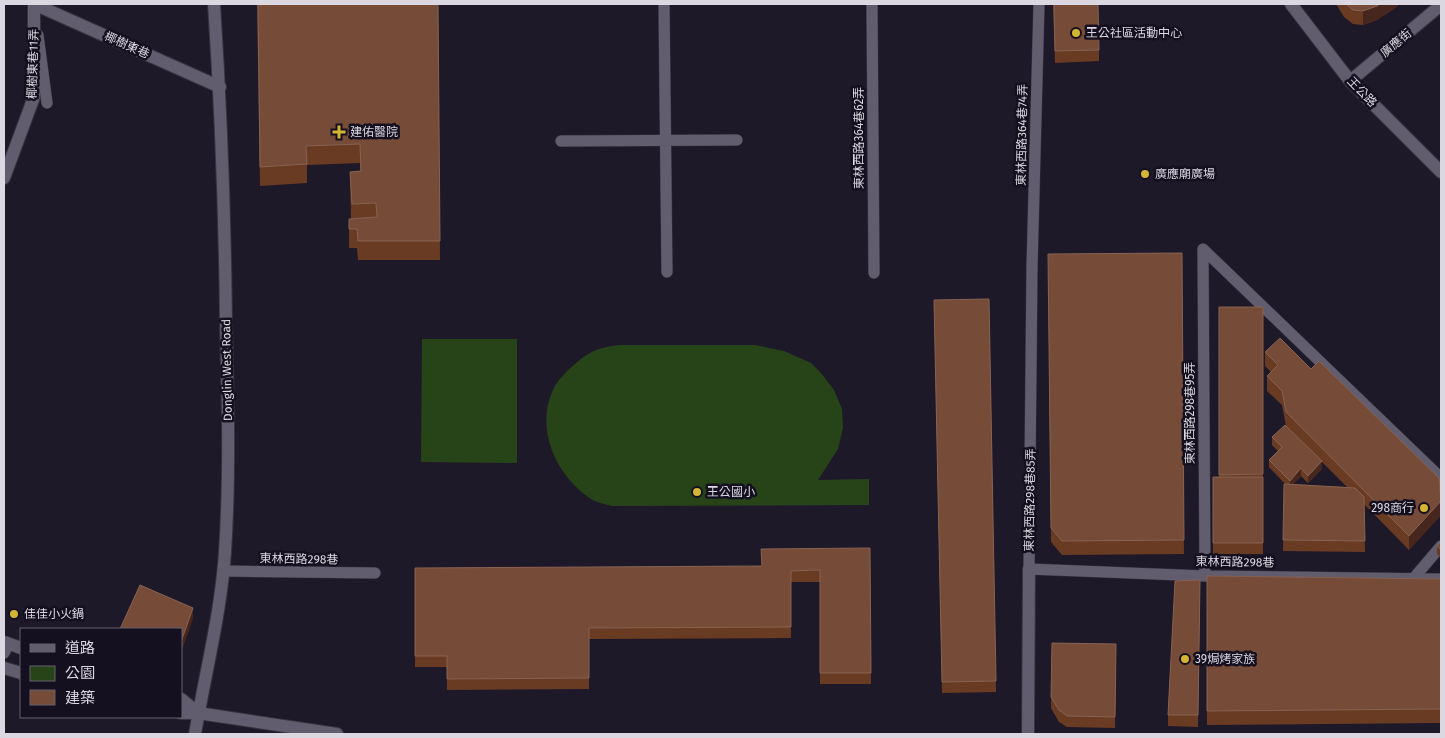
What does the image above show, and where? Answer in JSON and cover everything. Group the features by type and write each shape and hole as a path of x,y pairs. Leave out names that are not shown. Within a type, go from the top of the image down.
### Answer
{"street":[{"name":"椰樹東巷","path":"34,4 220,87"},
{"name":"椰樹東巷11弄","path":"4,178 34,97 34,4"},
{"name":"Donglin West Road","path":"194,734 218,605 225,553 228,426 225,246 220,87 214,4"},
{"name":"王公路","path":"1291,4 1350,81 1441,172"},
{"name":"廣應街","path":"1350,81 1441,4"},
{"name":"東林西路298巷85弄","path":"1028,734 1029,569"},
{"path":"4,668 20,673"},
{"path":"182,700 198,713"},
{"path":"182,713 198,713 337,734"}],"lane":[{"path":"34,4 48,103"},
{"path":"664,4 667,272"},
{"name":"東林西路364巷62弄","path":"872,4 874,273"},
{"name":"東林西路364巷74弄","path":"1032,266 1039,4"},
{"path":"561,141 737,140"},
{"name":"東林西路298巷95弄","path":"1205,576 1203,249 1441,478"},
{"name":"東林西路298巷85弄","path":"1029,569 1032,266"},
{"path":"1413,578 1441,546"},
{"name":"東林西路298巷","path":"1029,569 1205,576 1441,579"},
{"name":"東林西路298巷","path":"223,571 374,573"}],"green space":[{"path":"422,339 517,339 517,463 421,462"},
{"path":"620,345 755,345 784,351 811,363 834,390 842,409 843,428 838,449 818,480 869,479 869,505 611,506 593,500 569,480 560,467 548,437 546,421 548,405 557,383 575,364 596,350"}],"building":[{"name":"建佑醫院","path":"258,4 438,4 440,241 358,241 357,229 349,229 349,219 377,217 376,203 352,204 350,172 361,171 360,144 306,146 307,164 260,167"},
{"name":"王公社區活動中心","path":"1054,4 1098,4 1099,50 1055,51"},
{"path":"1346,4 1380,4 1363,11 1353,10"},
{"path":"1182,253 1184,540 1062,541 1051,528 1048,254"},
{"path":"989,299 996,681 942,682 934,300"},
{"path":"1219,307 1263,307 1263,474 1219,475"},
{"path":"1280,338 1311,369 1319,361 1439,478 1441,501 1409,536 1286,412 1282,391 1267,376 1278,365 1265,352"},
{"path":"1285,425 1322,461 1308,476 1301,468 1290,481 1269,460 1282,447 1272,437"},
{"path":"1213,477 1263,477 1263,543 1213,543"},
{"path":"1284,484 1355,488 1364,497 1365,541 1283,540"},
{"path":"1441,542 1441,550 1437,546"},
{"path":"870,548 871,673 820,673 820,570 791,571 791,627 589,628 589,678 447,679 447,656 415,656 415,568 762,566 761,549"},
{"path":"1207,576 1441,579 1441,709 1207,711"},
{"name":"39焗烤家族","path":"1200,580 1198,715 1168,715 1175,581"},
{"path":"140,585 193,608 182,639 182,628 120,628"},
{"path":"1052,643 1116,644 1115,717 1067,716 1059,710 1051,697"}],"place":[{"name":"王公社區活動中心","path":"1076,33"},
{"name":"建佑醫院","path":"339,132"},
{"name":"廣應廟廣場","path":"1145,174"},
{"name":"王公國小","path":"697,492"},
{"name":"298商行","path":"1424,508"},
{"name":"佳佳小火鍋","path":"14,614"},
{"name":"39焗烤家族","path":"1185,659"}]}
